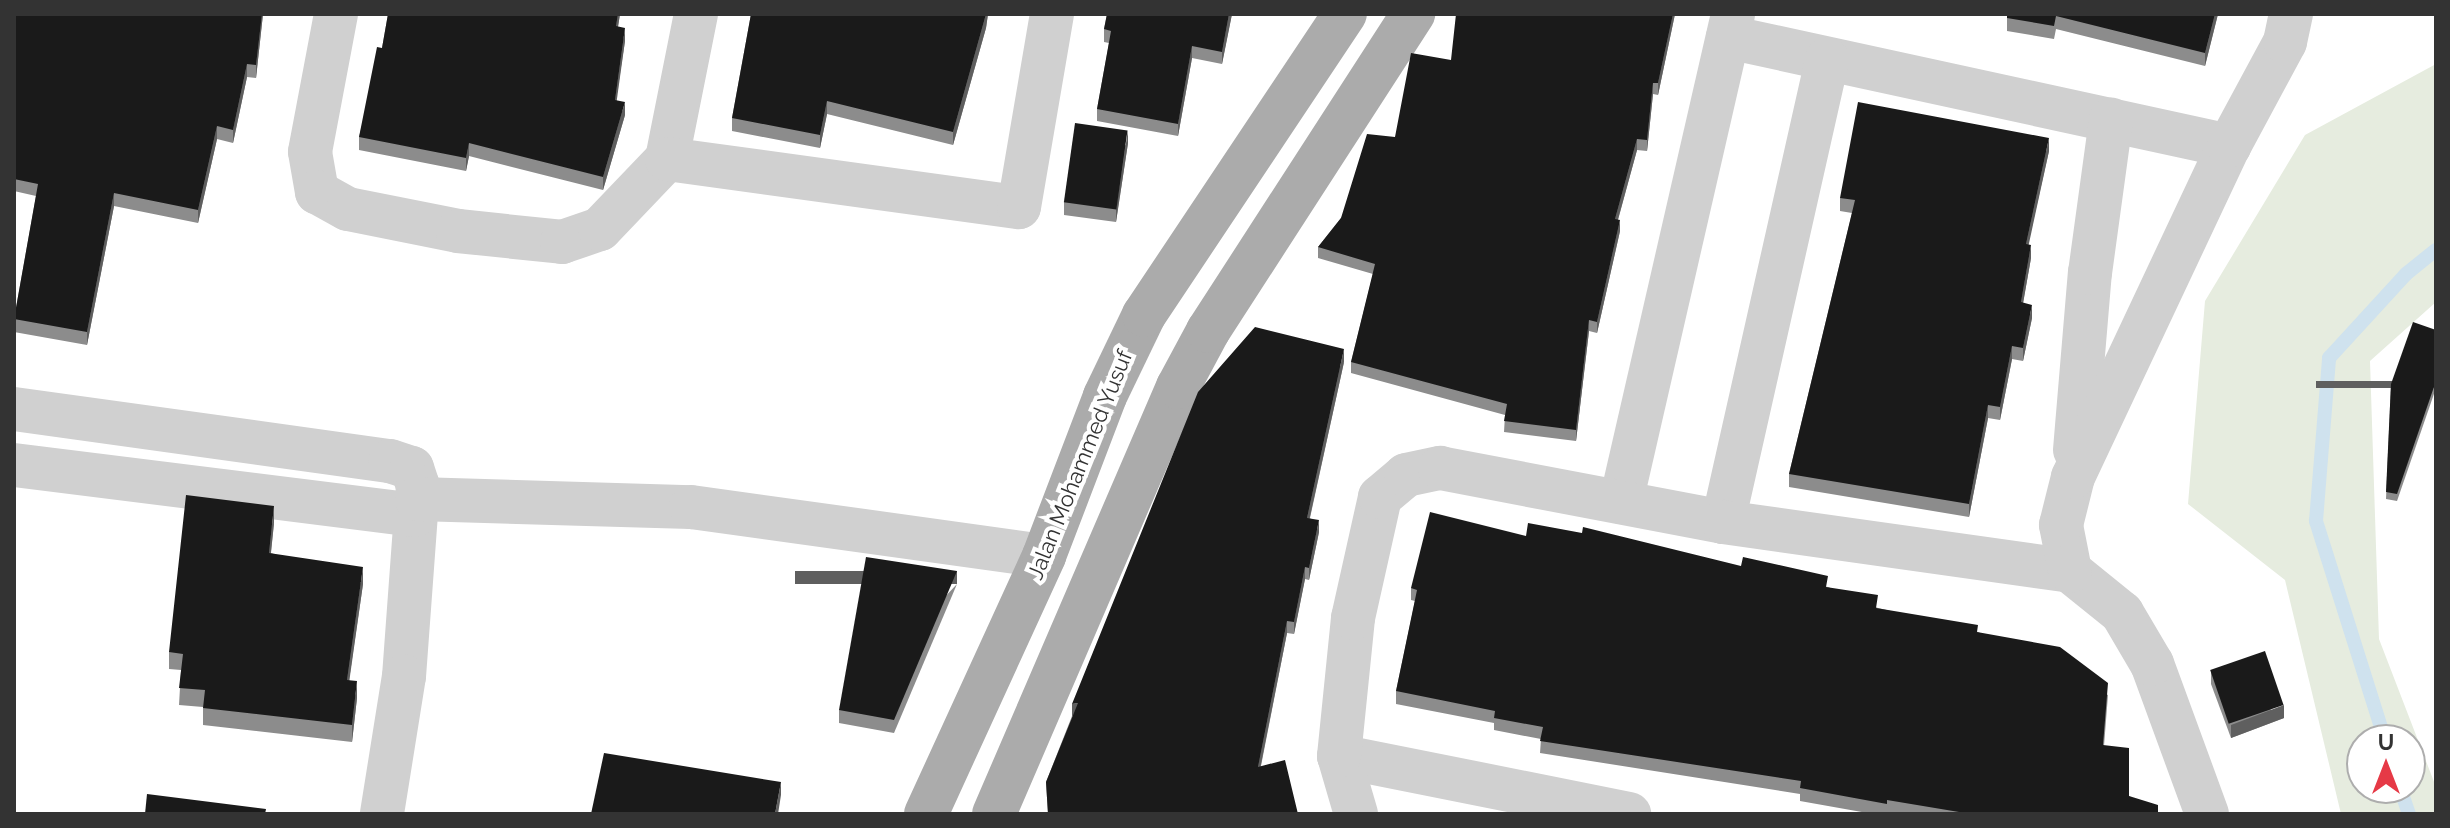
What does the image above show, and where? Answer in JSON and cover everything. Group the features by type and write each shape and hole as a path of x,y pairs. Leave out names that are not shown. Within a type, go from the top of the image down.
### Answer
{"main road":[{"name":"Jalan Mohammed Yusuf","path":"926,814 1044,556 1105,396 1144,315 1345,14"},
{"path":"994,814 1186,373 1413,14"}],"street":[{"path":"336,14 310,152 317,192 348,209 458,231 562,242 600,229 667,159 696,14"},
{"path":"667,159 1019,207 1052,14"},
{"path":"2073,477 2229,146 2285,42 2291,14"},
{"path":"1621,502 1730,25 1827,60 2229,146"},
{"path":"1723,522 1827,60"},
{"path":"2070,571 2061,525 2073,477 2090,273 2111,119"},
{"path":"14,409 405,463 416,475 417,507 404,676 382,814"},
{"path":"14,465 417,507 691,507 1044,556"},
{"path":"1356,814 1339,756 1353,618 1380,497 1406,475 1440,468 1723,522 2070,571 2122,613 2152,664 2207,814"},
{"path":"1339,756 1440,795 1629,814"}],"shaded area":[{"path":"2436,64 2436,302 2370,361 2379,639 2412,724 2346,724 2346,804 2426,804 2426,761 2436,787 2436,814 2341,814 2285,580 2188,504 2205,301 2305,135"}],"building":[{"path":"14,14 262,14 256,65 247,64 233,130 217,126 198,210 114,193 87,332 14,319 38,184 14,179"},
{"path":"388,14 618,14 616,26 625,28 615,100 625,102 603,177 469,143 466,158 359,137 377,47 382,48"},
{"path":"751,14 986,14 953,132 827,101 820,135 732,118"},
{"path":"1107,14 1229,14 1222,52 1192,46 1178,124 1097,109 1111,31 1104,29"},
{"path":"1456,14 1673,14 1658,83 1653,83 1647,140 1637,139 1615,219 1620,220 1597,322 1589,320 1576,430 1504,421 1507,404 1351,362 1375,264 1318,247 1341,218 1367,134 1395,137 1411,53 1451,60"},
{"path":"2007,14 2215,14 2205,53 2056,16 2054,26 2007,18"},
{"path":"1858,102 2049,138 2026,244 2031,245 2021,302 2032,305 2023,348 2012,346 2000,407 1988,405 1969,504 1789,474 1855,200 1840,198"},
{"path":"1075,123 1127,130 1116,210 1064,202"},
{"path":"2413,322 2436,330 2436,381 2397,494 2386,492 2391,384"},
{"path":"1255,327 1344,349 1307,518 1319,520 1309,568 1305,567 1294,622 1287,621 1258,767 1285,760 1298,814 1048,814 1046,782 1078,703 1072,704 1198,392"},
{"path":"186,495 274,506 269,553 363,567 347,680 357,681 352,725 203,708 205,690 179,688 183,654 169,652"},
{"path":"1430,512 1526,536 1528,523 1582,533 1583,527 1741,566 1743,557 1828,576 1826,587 1878,595 1876,608 1978,625 1977,632 2060,647 2108,683 2103,745 2129,748 2129,796 2158,805 2158,814 1971,814 1887,800 1887,804 1800,788 1801,781 1540,741 1543,727 1494,718 1495,711 1396,691 1417,590 1411,588"},
{"path":"866,557 957,571 894,720 839,710"},
{"path":"2265,651 2284,705 2229,724 2210,670"},
{"path":"604,753 781,782 775,814 591,814"},
{"path":"147,794 266,809 265,814 145,814"}],"waterway":[{"path":"2380,724 2316,521 2329,358 2406,274 2436,250"},
{"path":"2406,804 2409,814"}]}
